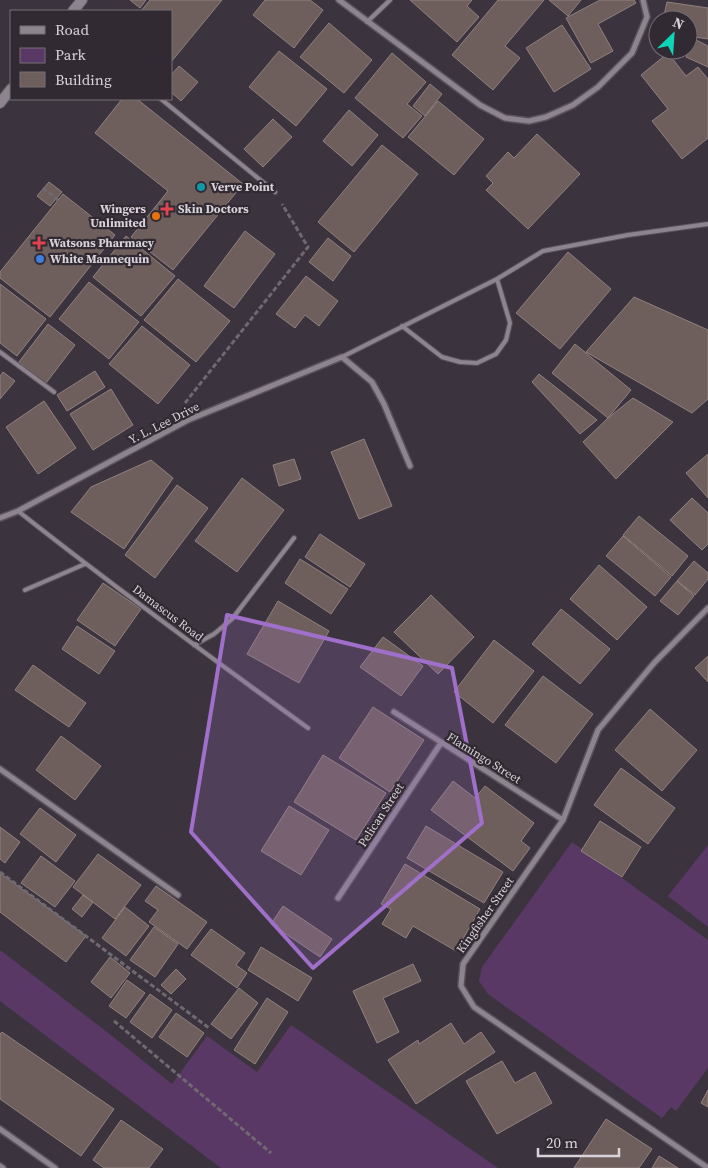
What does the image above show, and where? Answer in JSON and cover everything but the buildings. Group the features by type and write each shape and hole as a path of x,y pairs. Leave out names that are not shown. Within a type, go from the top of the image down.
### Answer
{"main road":[{"path":"74,10 82,0"},
{"path":"0,103 10,90"}],"street":[{"path":"339,0 480,106 505,118 529,121 546,117 573,105 598,86 632,53 646,17 643,0"},
{"path":"342,357 372,382 384,404 410,466"},
{"name":"Y. L. Lee Drive","path":"0,518 18,511 188,420 342,357"},
{"name":"Kingfisher Street","path":"708,608 654,664 598,730 563,820 463,964 461,986 474,1008 708,1168"},
{"name":"Flamingo Street","path":"394,712 563,820"},
{"name":"Pelican Street","path":"338,898 440,743"},
{"path":"0,768 178,895"},
{"path":"0,1130 55,1168"},
{"path":"0,1166 4,1168"}],"lane":[{"path":"367,22 390,0"},
{"path":"162,100 275,192"},
{"path":"342,357 497,279 543,251 628,235 708,224"},
{"path":"402,326 442,357 460,362 477,363 496,354 506,340 510,323 497,279"},
{"path":"0,352 54,392"},
{"name":"Damascus Road","path":"18,511 85,564 308,728"},
{"path":"194,645 214,634 232,619 294,538"},
{"path":"25,590 85,564"}],"path":[{"path":"43,188 58,200"},
{"path":"181,408 308,247 275,192"},
{"path":"0,872 209,1028"},
{"path":"114,1021 271,1153"}],"highlighted area":[{"path":"227,615 452,668 482,823 313,968 191,832"}],"green space":[{"path":"572,842 708,940 708,1068 676,1111 671,1107 662,1118 488,994 479,981 482,967"},
{"path":"708,845 708,927 668,896"},
{"path":"0,950 172,1084 207,1036 257,1072 291,1025 498,1168 221,1168 0,1001"}],"place":[{"name":"Verve Point","path":"201,187"},
{"name":"Skin Doctors","path":"167,209"},
{"name":"Wingers Unlimited","path":"156,216"},
{"name":"Watsons Pharmacy","path":"39,243"},
{"name":"White Mannequin","path":"40,259"}]}
